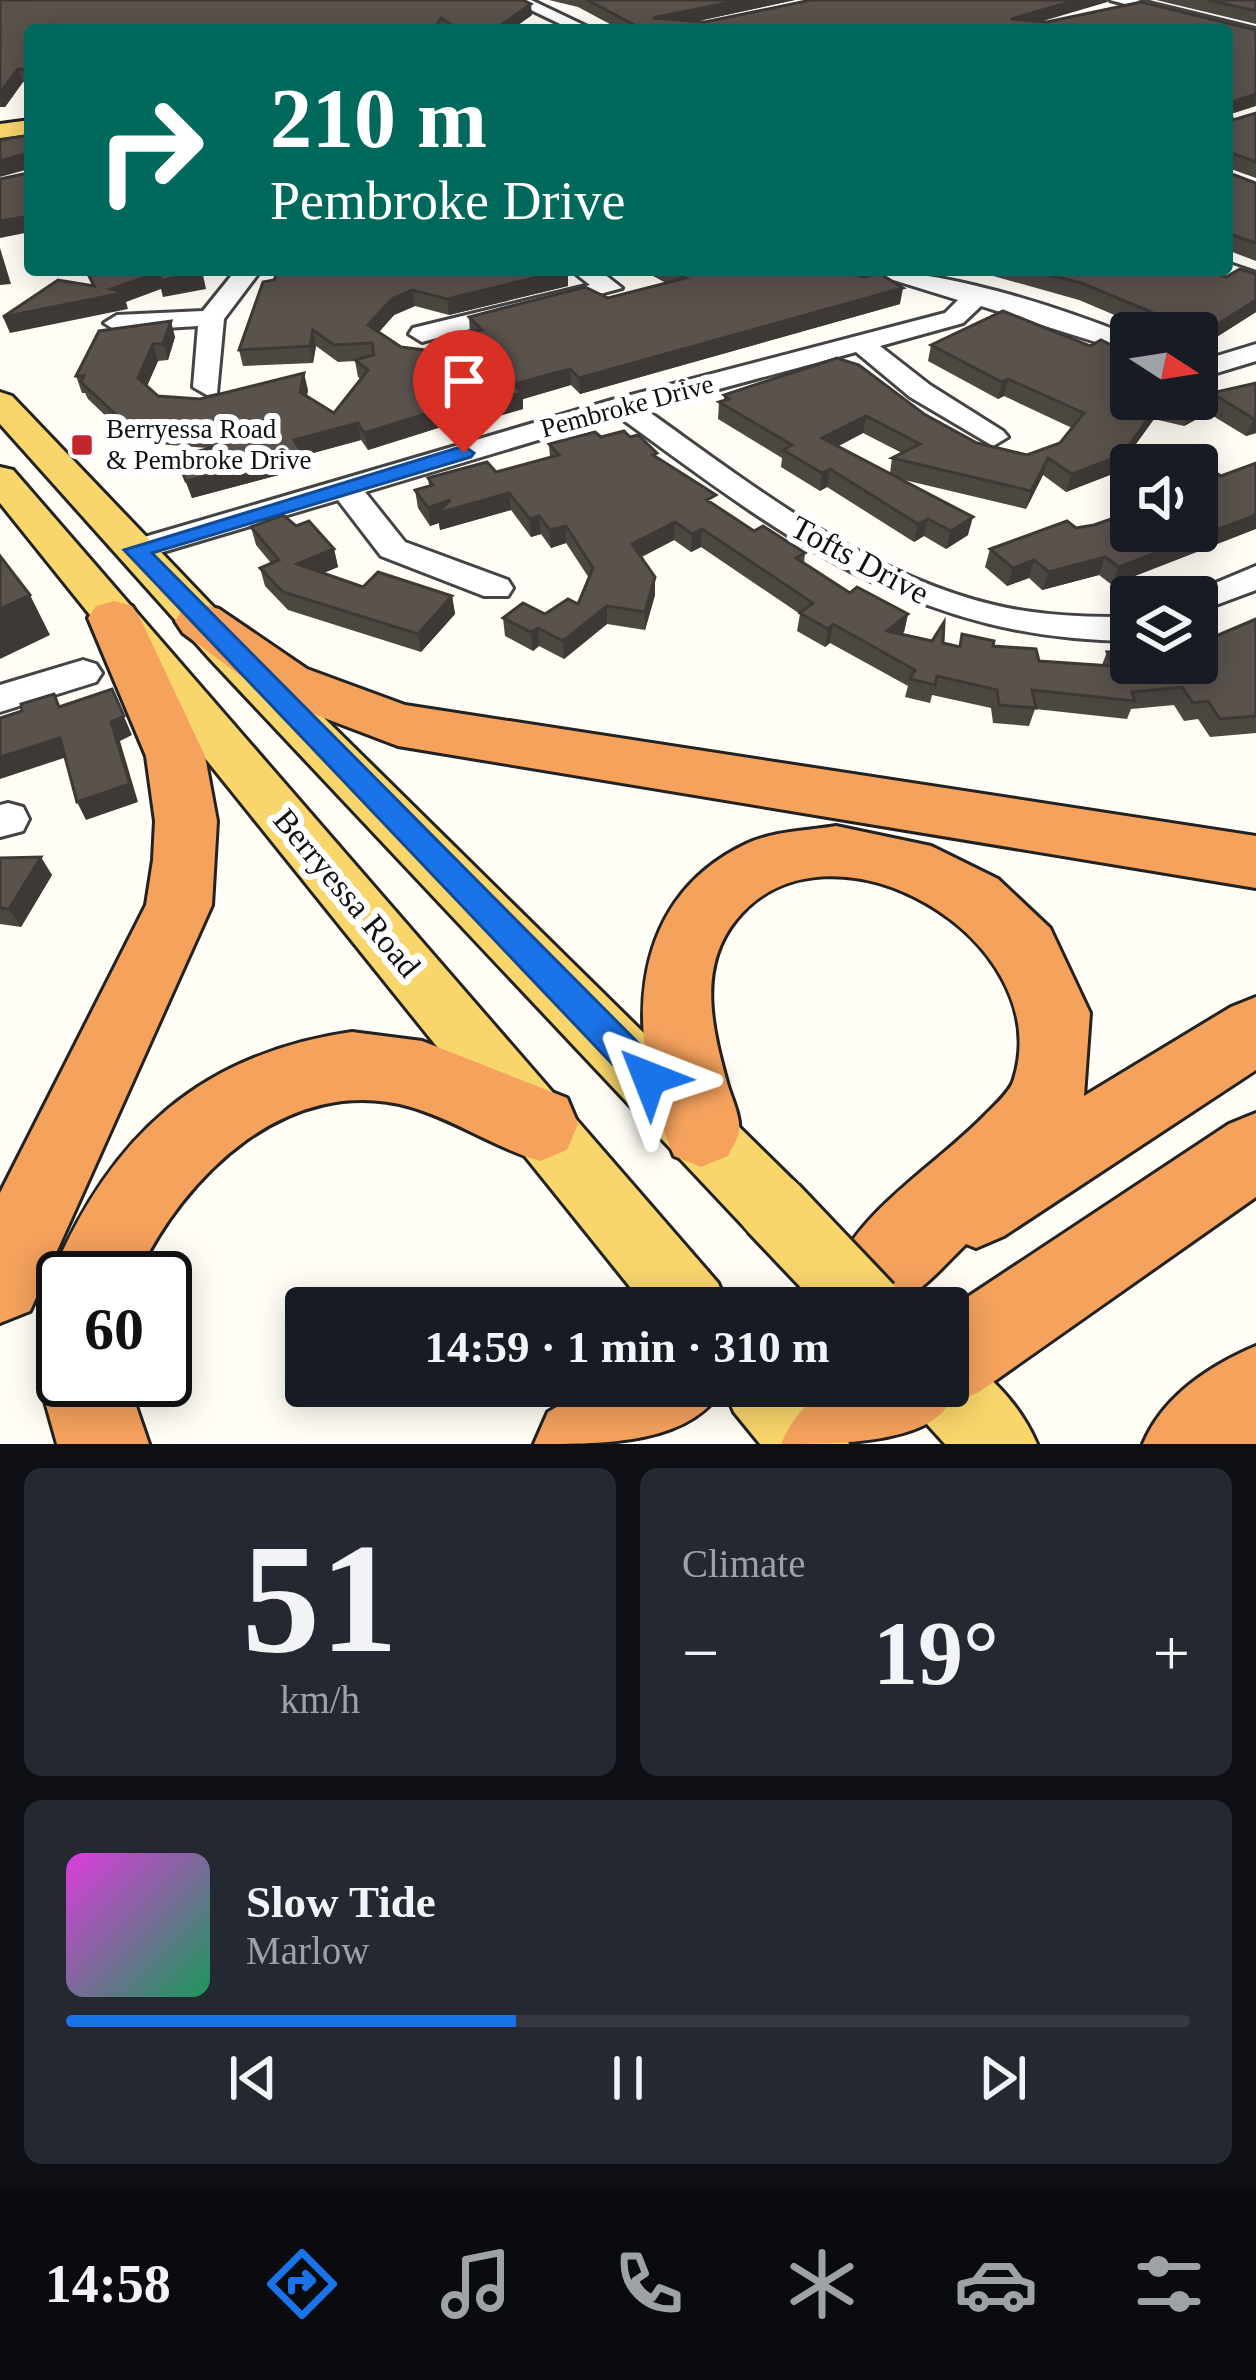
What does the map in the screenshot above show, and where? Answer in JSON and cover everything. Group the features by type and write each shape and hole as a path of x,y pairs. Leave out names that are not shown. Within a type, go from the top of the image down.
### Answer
{"highway":[{"path":"201,620 288,683 398,725 1256,862"},
{"path":"0,1281 149,978 183,883 191,837 185,783 172,738 98,646"},
{"path":"701,1130 676,1020 677,973 694,925 734,884 784,856 841,850 900,858 954,881 1002,920 1037,969 1058,1030 1050,1090 1019,1132 862,1287"},
{"path":"867,1287 1256,1030"},
{"path":"103,1251 112,1229 155,1170 220,1113 265,1088 358,1066 404,1071 501,1115 540,1124"},
{"path":"969,1347 1256,1151"},
{"path":"1189,1444 1256,1391"},
{"path":"91,1407 103,1444"},
{"path":"580,1444 644,1407"},
{"path":"827,1444 881,1407"}],"main road":[{"path":"0,403 201,620 701,1130 845,1287"},
{"name":"Berryessa Road","path":"0,478 98,646 540,1124 675,1287"},
{"path":"778,1407 810,1444"},
{"path":"962,1407 998,1444"}],"street":[{"path":"518,0 572,24"},
{"path":"1118,0 1210,24"},
{"path":"1104,15 1137,5"},
{"path":"207,387 212,318 244,276"},
{"path":"422,334 610,288 592,276"},
{"path":"895,276 1076,322 1110,336"},
{"name":"Pembroke Drive","path":"136,550 622,406 953,318 974,298"},
{"path":"117,323 212,318"},
{"path":"862,344 920,391 993,437"},
{"path":"1218,364 1256,352"},
{"name":"Tofts Drive","path":"622,406 822,548 959,610 1048,628 1110,628"},
{"path":"345,488 393,549 496,588"},
{"path":"1218,592 1256,577"},
{"path":"0,699 98,646"}],"building":[{"path":"0,0 523,0 531,4 503,24 450,24 441,18 437,24 24,24 24,70 18,69 0,93"},
{"path":"587,0 741,0 653,18 705,22 811,0 1077,0 1011,19 1047,22 1141,2 1231,24 633,24"},
{"path":"1208,0 1256,0 1256,11"},
{"path":"1233,24 1256,30 1256,94 1233,102"},
{"path":"1256,113 1256,162 1234,154 1233,120"},
{"path":"24,136 24,154 0,161 0,140"},
{"path":"24,174 24,217 0,221 0,179"},
{"path":"1233,174 1256,183 1256,243 1233,235"},
{"path":"1240,269 1256,274 1256,300 1218,324 1218,312 1151,312 1054,276 1226,277"},
{"path":"89,276 149,276 111,289 123,293 3,317 58,280 94,286"},
{"path":"276,276 542,276 447,299 412,290 392,299 368,325 401,347 457,354 445,339 482,330 469,317 585,287 608,298 686,278 682,276 884,276 903,288 579,378 570,369 514,384 522,393 475,405 471,400 364,433 358,423 294,440 301,451 186,481 176,457 256,436 127,425 81,382 84,376 76,376 99,331 171,321 163,344 153,344 138,378 158,396 200,399 304,373 300,392 334,413 368,370 355,360 374,355 372,343 334,345 313,330 310,346 239,350 263,282"},
{"path":"1003,311 1090,346 1101,340 1110,344 1110,420 1147,420 1130,444 1110,444 1110,460 1072,474 1048,458 1031,491 892,458 920,444 866,416 822,438 973,517 951,531 928,519 918,524 830,469 822,473 783,450 792,445 719,402 729,399 724,395 837,358 859,365 924,414 977,443 1027,455 1060,443 1084,413 1008,379 1002,382 931,345"},
{"path":"1256,383 1254,419 1218,397 1218,392"},
{"path":"624,431 630,437 638,435 657,453 653,455 716,495 707,500 754,531 763,526 805,553 796,558 850,593 857,587 908,614 887,631 932,641 944,622 943,643 960,647 962,634 994,641 993,646 1036,649 1039,661 1110,666 1110,684 1218,684 1218,635 1256,619 1256,716 1220,719 1208,701 1193,703 1182,687 1132,692 1135,701 1032,690 1036,708 999,705 997,690 937,676 935,685 910,679 915,670 833,624 828,629 800,613 813,603 702,529 692,534 675,522 632,544 655,577 645,612 607,606 563,641 538,628 531,632 503,618 523,603 545,614 568,599 578,604 593,568 566,526 550,530 539,516 530,519 509,493 438,513 450,500 428,508 415,490 433,485 428,478 487,462 496,472 559,455 549,444 595,432 601,437"},
{"path":"1256,463 1256,515 1218,529 1218,474"},
{"path":"283,515 296,526 309,521 334,549 297,564 363,587 378,572 452,596 418,634 283,592 260,568 279,560 251,527"},
{"path":"1110,519 1110,552 1159,552 1119,567 1105,557 1049,572 1034,560 1013,568 990,549 1067,521 1076,528"},
{"path":"0,556 30,595 0,609"},
{"path":"112,689 124,716 111,722 130,784 77,802 60,738 0,757 0,718 22,711 21,704 54,694 59,707"},
{"path":"41,857 9,909 0,908 0,858"}],"place":[{"name":"Berryessa Road & Pembroke Drive","path":"82,445"}],"route":[{"path":"464,453 136,550 227,649 649,1078"}]}
